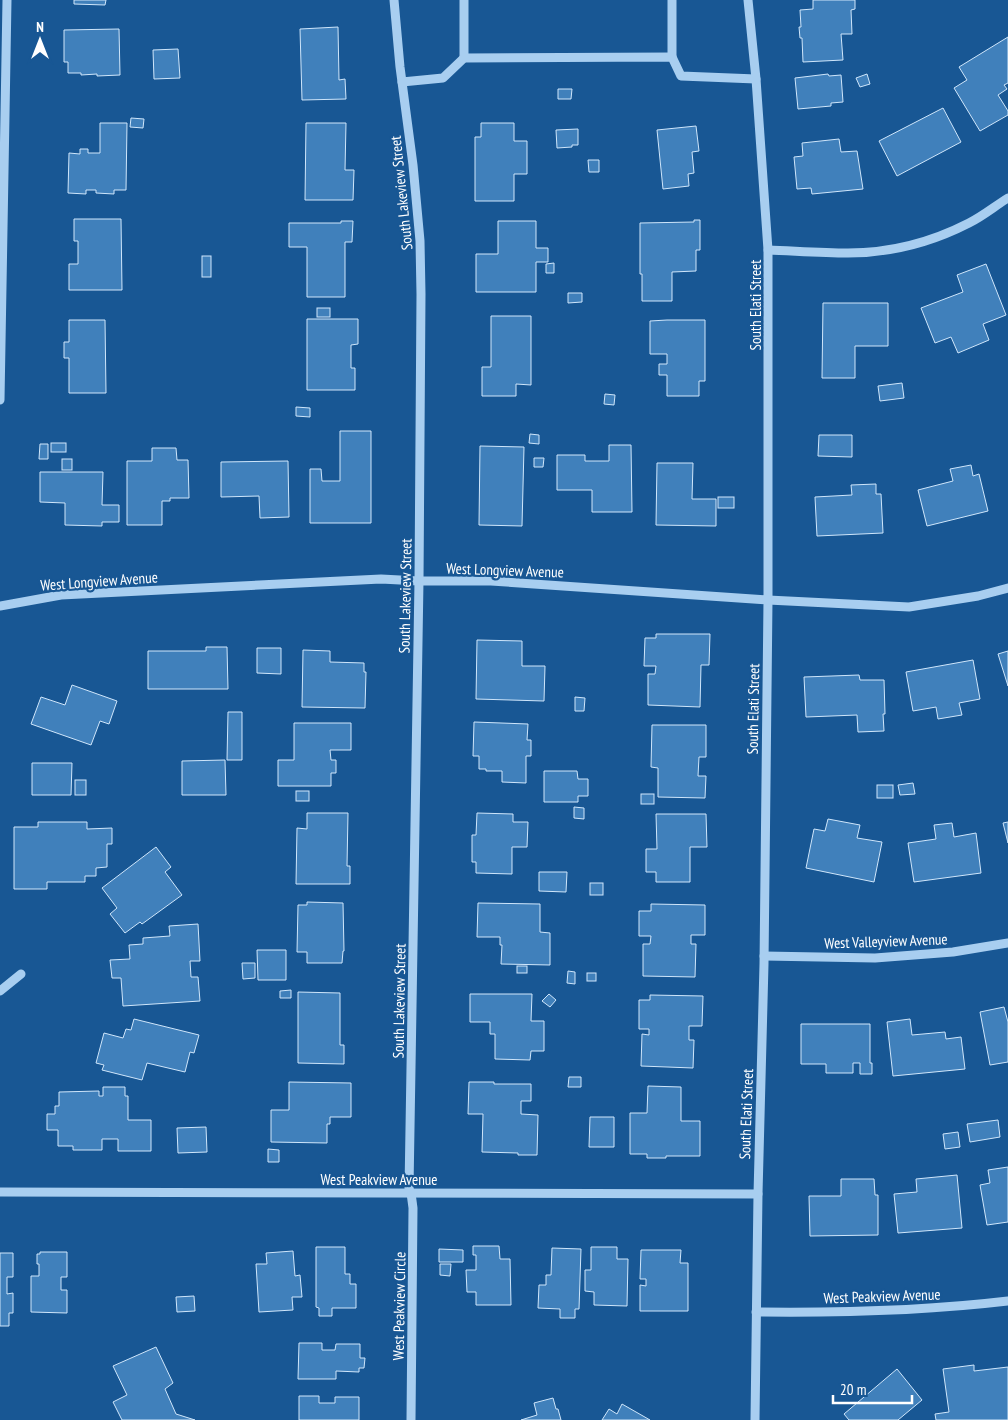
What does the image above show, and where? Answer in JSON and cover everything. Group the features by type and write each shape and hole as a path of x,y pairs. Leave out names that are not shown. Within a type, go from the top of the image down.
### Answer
{"street":[{"path":"0,400 7,0"},
{"name":"South Lakeview Street","path":"394,0 402,82 414,165 420,241 421,294 419,582 409,1189 411,1193"},
{"path":"464,0 464,58"},
{"path":"672,0 672,57 681,76 756,79"},
{"name":"South Elati Street","path":"748,0 756,79 768,250 768,600 764,956 755,1420"},
{"path":"402,82 443,78 464,58 672,57"},
{"path":"768,250 850,253 913,245 935,238 970,222 1008,198"},
{"name":"West Longview Avenue","path":"0,606 62,596 381,579 419,582 491,581 768,600 909,607 978,596 1008,588"},
{"name":"West Valleyview Avenue","path":"764,956 875,958 953,952 1008,943"},
{"path":"0,991 21,974"},
{"name":"West Peakview Avenue","path":"0,1192 758,1194"},
{"name":"West Peakview Circle","path":"411,1193 414,1208 411,1420"},
{"name":"West Peakview Avenue","path":"756,1312 924,1309 1008,1301"}],"building":[{"path":"74,0 106,0 105,5 74,4"},
{"path":"813,0 855,0 855,9 851,10 852,34 841,34 843,60 803,62 802,38 800,38 799,27 801,27 800,10 813,9"},
{"path":"338,27 339,80 345,79 346,99 302,100 300,29"},
{"path":"119,29 120,75 97,76 97,74 81,75 81,73 68,73 68,62 64,62 64,30"},
{"path":"1008,37 1008,83 1004,85 1007,89 998,95 1008,111 1008,115 980,131 954,88 967,80 959,67"},
{"path":"178,49 180,78 154,79 153,50"},
{"path":"828,74 829,76 841,75 843,102 831,103 831,106 798,109 795,78"},
{"path":"867,74 870,84 860,87 856,78"},
{"path":"558,89 572,89 571,99 558,99"},
{"path":"943,108 961,142 897,176 879,141"},
{"path":"131,118 144,119 143,128 130,127"},
{"path":"100,123 127,123 126,190 114,190 114,194 96,193 96,190 86,190 86,194 68,193 69,153 80,154 80,149 88,149 88,153 100,153"},
{"path":"306,123 346,123 345,170 354,170 353,200 305,200"},
{"path":"481,123 514,123 514,141 527,141 527,174 514,174 514,201 475,201 475,137 481,137"},
{"path":"696,126 699,151 692,152 694,173 688,174 689,186 663,189 657,130"},
{"path":"578,129 578,145 557,148 556,130"},
{"path":"839,139 841,152 857,151 863,189 812,194 811,188 797,189 794,157 803,156 802,143"},
{"path":"588,160 599,160 599,172 589,172"},
{"path":"74,219 121,219 122,290 69,290 69,264 78,264 78,241 74,241"},
{"path":"694,220 700,220 700,250 696,250 696,271 672,272 672,301 642,301 640,223 694,222"},
{"path":"341,221 353,221 352,242 345,242 345,297 307,297 307,247 289,247 289,223 341,223"},
{"path":"498,221 536,221 536,248 548,248 548,262 536,262 536,292 476,292 476,254 498,254"},
{"path":"202,256 211,256 211,277 202,277"},
{"path":"554,263 554,273 546,273 546,264"},
{"path":"986,264 1006,315 983,324 989,340 958,353 951,337 935,343 921,308 963,292 957,275"},
{"path":"568,293 582,293 582,302 568,303"},
{"path":"823,303 888,303 888,346 855,346 855,378 822,378"},
{"path":"317,308 330,308 330,317 317,317"},
{"path":"491,316 531,316 531,385 516,384 516,396 482,396 482,367 491,367"},
{"path":"307,319 358,319 358,344 351,345 351,368 355,368 355,390 307,390"},
{"path":"69,320 105,320 106,393 69,393 69,358 64,358 64,342 69,342"},
{"path":"705,320 705,381 699,381 699,396 667,396 667,375 659,375 659,364 667,364 667,354 650,354 650,321"},
{"path":"902,383 904,398 880,401 878,386"},
{"path":"605,394 615,395 614,405 604,404"},
{"path":"296,407 310,408 310,417 296,416"},
{"path":"340,431 371,431 371,523 310,523 310,469 321,469 322,481 340,481"},
{"path":"530,434 539,435 539,444 529,443"},
{"path":"819,435 852,435 852,457 818,456"},
{"path":"51,443 66,443 66,452 51,452"},
{"path":"40,444 48,444 48,459 39,459"},
{"path":"609,445 631,445 632,512 592,512 592,490 557,490 557,455 585,455 585,461 609,461"},
{"path":"480,446 524,447 522,526 479,525"},
{"path":"152,448 176,448 177,460 188,460 189,498 170,498 170,501 162,501 162,525 127,525 127,461 152,461"},
{"path":"534,458 544,458 543,467 534,467"},
{"path":"62,459 72,459 72,470 62,470"},
{"path":"288,461 289,517 260,518 259,496 221,497 221,462"},
{"path":"657,463 693,463 692,499 716,499 716,526 656,525"},
{"path":"971,465 973,476 979,474 988,511 927,526 918,490 953,481 950,469"},
{"path":"40,472 103,472 102,505 119,505 119,522 102,522 102,526 65,525 65,503 40,502"},
{"path":"876,484 876,494 881,494 883,533 817,536 815,497 852,495 851,485"},
{"path":"718,497 734,497 734,508 718,508"},
{"path":"656,634 710,634 709,665 701,665 700,707 648,705 648,674 655,674 656,666 644,666 645,638 656,638"},
{"path":"477,640 522,641 522,666 545,666 544,701 476,699"},
{"path":"206,647 227,647 228,689 148,689 148,651 206,651"},
{"path":"257,648 281,648 281,674 257,673"},
{"path":"303,650 330,651 330,662 364,663 364,672 366,672 365,708 302,707"},
{"path":"1008,651 1008,686 998,654"},
{"path":"973,660 980,699 959,703 962,715 938,719 936,707 913,711 906,672"},
{"path":"859,675 860,680 884,680 884,731 858,732 857,715 806,717 804,677"},
{"path":"72,685 117,701 109,724 100,721 91,745 31,724 41,697 65,705"},
{"path":"575,697 585,698 584,711 575,711"},
{"path":"228,712 242,712 242,760 227,760"},
{"path":"474,722 528,724 527,740 531,740 531,756 526,756 526,783 502,782 502,771 479,769 479,756 473,756"},
{"path":"294,723 351,723 351,750 330,750 331,760 336,760 336,773 331,773 331,786 278,786 278,760 294,760"},
{"path":"652,725 706,725 706,757 699,757 698,776 706,776 705,798 658,797 658,768 651,767"},
{"path":"225,760 226,795 182,795 182,761"},
{"path":"32,763 72,763 71,795 32,795"},
{"path":"544,771 577,771 578,779 588,779 588,796 578,796 578,802 544,802"},
{"path":"75,780 86,780 86,795 75,795"},
{"path":"913,783 915,794 900,795 898,785"},
{"path":"877,785 893,785 893,798 877,798"},
{"path":"296,791 309,791 309,801 296,801"},
{"path":"641,794 654,794 654,804 641,804"},
{"path":"574,807 584,808 584,819 574,818"},
{"path":"307,813 348,813 347,866 350,866 350,884 296,884 297,828 307,829"},
{"path":"477,813 513,814 513,822 528,822 527,847 512,847 512,874 476,873 476,862 472,862 472,835 476,835"},
{"path":"656,814 706,814 707,847 690,847 690,882 656,882 656,872 646,872 646,849 657,849"},
{"path":"828,819 860,825 857,838 882,842 874,882 806,868 814,829 825,831"},
{"path":"38,822 87,822 87,829 112,828 112,844 107,844 107,867 96,868 96,876 85,876 85,882 47,882 47,889 14,889 14,827 38,827"},
{"path":"1008,822 1008,843 1003,823"},
{"path":"952,823 954,837 976,833 981,873 914,882 908,843 936,839 934,825"},
{"path":"156,847 171,867 165,872 182,895 142,924 140,922 125,933 110,914 117,908 102,888"},
{"path":"539,872 567,872 566,892 539,891"},
{"path":"590,883 603,883 603,895 590,895"},
{"path":"307,902 343,903 344,951 342,963 307,963 307,952 297,952 298,905 307,905"},
{"path":"478,903 540,904 540,932 550,933 550,965 501,964 502,945 500,945 500,937 477,937"},
{"path":"651,904 705,905 705,935 691,935 691,944 696,944 695,977 643,976 643,944 650,944 651,936 639,936 639,911 651,911"},
{"path":"198,924 200,961 190,961 191,977 198,977 200,1001 123,1006 121,978 112,978 110,960 130,959 129,945 143,944 143,938 170,936 169,926"},
{"path":"257,950 286,950 286,980 258,980"},
{"path":"242,963 255,963 255,978 243,979"},
{"path":"517,966 527,966 527,973 517,973"},
{"path":"568,971 575,972 575,984 567,983"},
{"path":"587,973 596,973 596,981 587,981"},
{"path":"291,990 291,998 280,998 280,991"},
{"path":"298,992 340,993 340,1045 344,1045 344,1064 298,1063"},
{"path":"470,994 532,994 531,1021 544,1021 544,1051 531,1051 530,1060 495,1059 495,1034 490,1034 490,1022 470,1022"},
{"path":"549,994 556,1000 550,1007 542,1001"},
{"path":"650,995 703,996 702,1026 689,1026 689,1040 694,1040 693,1068 641,1066 642,1034 649,1035 649,1029 639,1029 639,1000 650,1000"},
{"path":"1004,1007 1008,1022 1008,1062 990,1065 980,1012"},
{"path":"134,1019 199,1035 194,1053 190,1052 185,1072 147,1063 142,1080 102,1070 104,1065 96,1063 104,1033 123,1038 126,1029 131,1030"},
{"path":"910,1019 912,1035 945,1032 946,1039 961,1037 965,1069 893,1076 887,1022"},
{"path":"801,1024 870,1024 870,1063 872,1063 872,1074 860,1074 860,1063 853,1063 853,1073 826,1073 826,1064 801,1064"},
{"path":"569,1077 581,1077 581,1087 568,1087"},
{"path":"289,1082 351,1083 351,1117 330,1117 330,1124 327,1124 327,1143 271,1142 271,1110 289,1110"},
{"path":"469,1082 531,1084 531,1101 521,1101 521,1114 538,1115 537,1155 482,1152 483,1114 468,1114"},
{"path":"648,1086 681,1087 681,1121 700,1121 700,1156 647,1158 647,1154 630,1154 630,1113 647,1113"},
{"path":"103,1087 125,1087 125,1096 128,1096 128,1120 151,1120 151,1151 118,1151 118,1139 102,1139 102,1150 73,1150 73,1146 58,1146 58,1130 47,1130 47,1114 55,1114 55,1106 59,1106 59,1092 99,1091 99,1096 103,1096"},
{"path":"590,1117 614,1117 614,1147 589,1147"},
{"path":"998,1120 1000,1137 970,1142 967,1124"},
{"path":"206,1127 207,1152 178,1153 177,1128"},
{"path":"958,1132 960,1147 945,1149 943,1134"},
{"path":"268,1149 279,1150 279,1162 268,1162"},
{"path":"1008,1167 1008,1222 987,1225 980,1185 990,1183 988,1170"},
{"path":"957,1175 962,1228 898,1233 894,1194 917,1192 916,1179"},
{"path":"841,1179 874,1179 875,1195 878,1195 878,1235 810,1236 809,1196 841,1196"},
{"path":"473,1246 499,1246 500,1259 510,1259 511,1305 476,1305 476,1292 467,1292 466,1270 476,1270 476,1255 473,1255"},
{"path":"316,1247 345,1247 345,1274 350,1274 350,1284 356,1284 356,1308 332,1308 332,1316 319,1316 319,1308 316,1307"},
{"path":"591,1247 617,1247 617,1259 628,1259 627,1306 594,1305 594,1292 585,1291 585,1270 591,1270"},
{"path":"552,1248 581,1249 579,1309 575,1309 575,1318 560,1318 560,1309 538,1308 539,1285 546,1285 546,1275 551,1275"},
{"path":"439,1249 463,1250 463,1262 439,1262"},
{"path":"641,1250 681,1250 680,1263 688,1263 688,1311 640,1311 640,1285 646,1286 646,1279 640,1279"},
{"path":"293,1251 295,1276 300,1275 302,1297 292,1297 293,1310 259,1312 256,1264 267,1264 266,1253"},
{"path":"40,1252 67,1252 67,1277 61,1277 61,1290 67,1290 67,1313 31,1312 31,1276 39,1276 37,1254 40,1254"},
{"path":"0,1253 13,1253 13,1277 7,1277 7,1294 13,1293 13,1313 9,1313 9,1326 0,1326"},
{"path":"440,1264 451,1264 450,1276 440,1275"},
{"path":"194,1296 195,1311 177,1312 176,1297"},
{"path":"299,1343 322,1343 322,1350 335,1350 336,1344 360,1344 360,1358 365,1358 364,1368 359,1368 359,1372 336,1371 336,1379 298,1379"},
{"path":"156,1347 173,1383 165,1389 176,1414 195,1420 122,1420 113,1402 127,1395 113,1366"},
{"path":"974,1365 974,1371 1008,1367 1008,1420 936,1420 935,1414 949,1412 943,1369"},
{"path":"897,1369 922,1400 898,1420 849,1420 844,1414"},
{"path":"299,1396 319,1396 319,1403 335,1403 335,1397 359,1397 359,1420 299,1420"},
{"path":"553,1398 561,1420 521,1420 537,1415 534,1403"},
{"path":"622,1404 650,1420 602,1420 609,1409 617,1414"}]}
